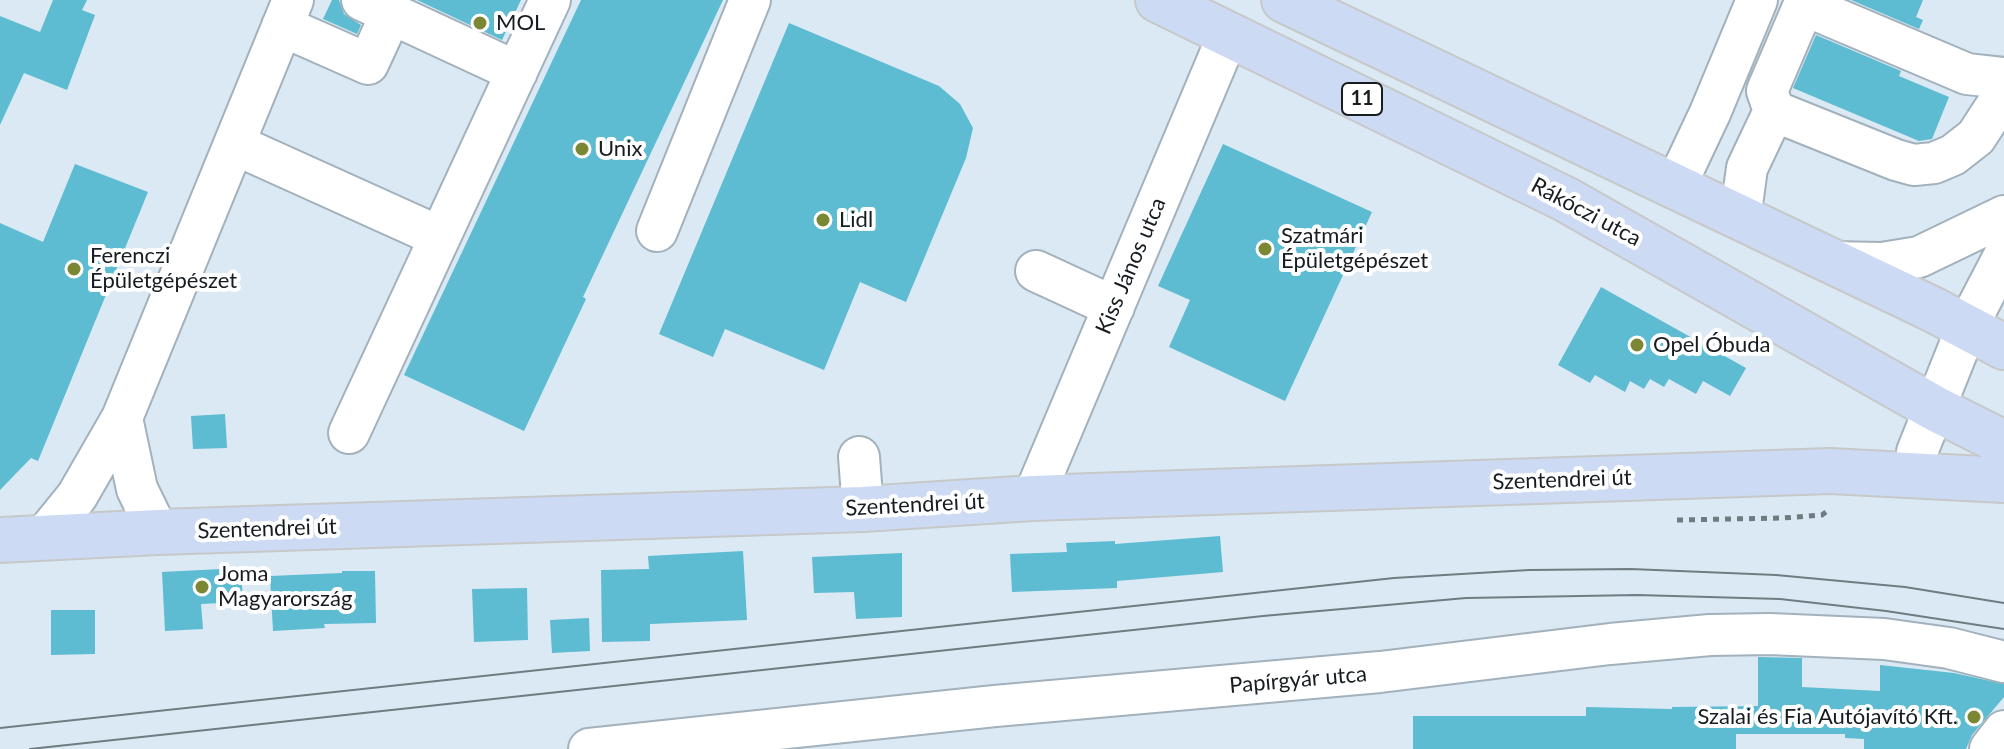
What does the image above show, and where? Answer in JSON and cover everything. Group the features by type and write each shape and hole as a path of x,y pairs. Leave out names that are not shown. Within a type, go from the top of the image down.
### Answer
{"main road":[{"name":"Rákóczi utca","path":"1158,0 1565,199 1936,409 2004,443"},
{"name":"11","path":"1284,0 1985,337"},
{"name":"Szentendrei út","path":"1830,471 1917,452 2004,456"},
{"name":"Szentendrei út","path":"0,540 863,509 1033,498 1830,471 2004,480"}],"street":[{"path":"349,433 550,0"},
{"path":"657,231 750,0"},
{"path":"1675,187 1757,0"},
{"path":"1740,219 1747,168 1774,111 1767,91 1805,2 1967,74 2004,78"},
{"path":"43,538 77,496 122,418 288,13 368,64 376,7 517,72"},
{"name":"Kiss János utca","path":"1033,498 1229,33"},
{"path":"1774,111 1914,165 1934,163 1953,155 1976,137 2004,94"},
{"path":"234,144 440,237"},
{"path":"1831,262 1882,263 1919,257 2004,216"},
{"path":"1917,452 1936,409 1985,337 2004,256"},
{"path":"1036,271 1114,307"},
{"path":"122,418 137,489 158,532"},
{"path":"859,457 863,509"},
{"name":"Papírgyár utca","path":"589,749 995,706 1380,672 1710,635 1884,639 1949,648 2004,662"},
{"path":"1990,749 2004,731"}],"building":[{"path":"53,0 87,0 82,10 95,15 67,90 24,73 0,125 0,16 40,32"},
{"path":"332,0 339,0 344,14 361,25 357,34 323,19"},
{"name":"MOL","path":"417,0 521,0 502,40"},
{"name":"Unix","path":"581,0 723,0 583,297 586,299 524,431 404,375"},
{"path":"1851,0 1923,0 1916,17 1923,20 1919,29"},
{"name":"Lidl","path":"789,23 939,86 960,104 973,128 966,158 906,302 860,282 824,370 725,329 713,357 659,334"},
{"path":"1816,35 1901,71 1899,76 1949,97 1932,139 1919,141 1793,88"},
{"name":"Szatmári Épületgépészet","path":"1223,144 1372,212 1285,401 1169,347 1190,300 1158,286"},
{"name":"Ferenczi Épületgépészet","path":"75,164 148,192 38,461 31,458 0,490 0,223 43,242"},
{"name":"Opel Óbuda","path":"1601,287 1746,368 1730,396 1703,381 1696,394 1669,379 1664,387 1650,379 1644,389 1630,381 1625,392 1595,375 1590,383 1558,365"},
{"path":"225,414 227,448 193,449 191,416"},
{"path":"1220,536 1223,572 1117,581 1117,588 1012,592 1010,554 1067,552 1066,543 1115,541 1115,544"},
{"path":"743,551 747,620 650,624 650,641 602,642 601,570 649,569 648,556"},
{"path":"902,553 902,617 856,619 854,592 814,593 812,557"},
{"name":"Joma Magyarország","path":"241,568 243,602 201,604 203,629 165,631 162,572"},
{"path":"375,571 376,623 324,624 325,628 273,631 270,576"},
{"path":"527,588 528,640 474,642 472,589"},
{"path":"51,610 95,610 95,654 51,655"},
{"path":"589,618 590,651 552,653 550,620"},
{"path":"1758,657 1802,658 1802,687 1880,691 1880,665 1954,673 2004,684 2004,697 1972,735 1966,749 1864,749 1864,739 1845,738 1845,734 1736,734 1736,749 1413,749 1413,716 1586,716 1586,707 1672,709 1758,706"}],"tram line":[{"path":"0,728 1394,578 1529,570 1631,569 1776,575 1905,587 2004,603"},
{"path":"30,749 1263,616 1466,598 1637,595 1780,599 2004,629"}],"place":[{"name":"MOL","path":"480,23"},
{"name":"Unix","path":"582,149"},
{"name":"Lidl","path":"823,220"},
{"name":"Szatmári Épületgépészet","path":"1265,249"},
{"name":"Ferenczi Épületgépészet","path":"74,269"},
{"name":"Opel Óbuda","path":"1637,345"},
{"name":"Joma Magyarország","path":"202,587"},
{"name":"Szalai és Fia Autójavító Kft.","path":"1974,717"}]}
